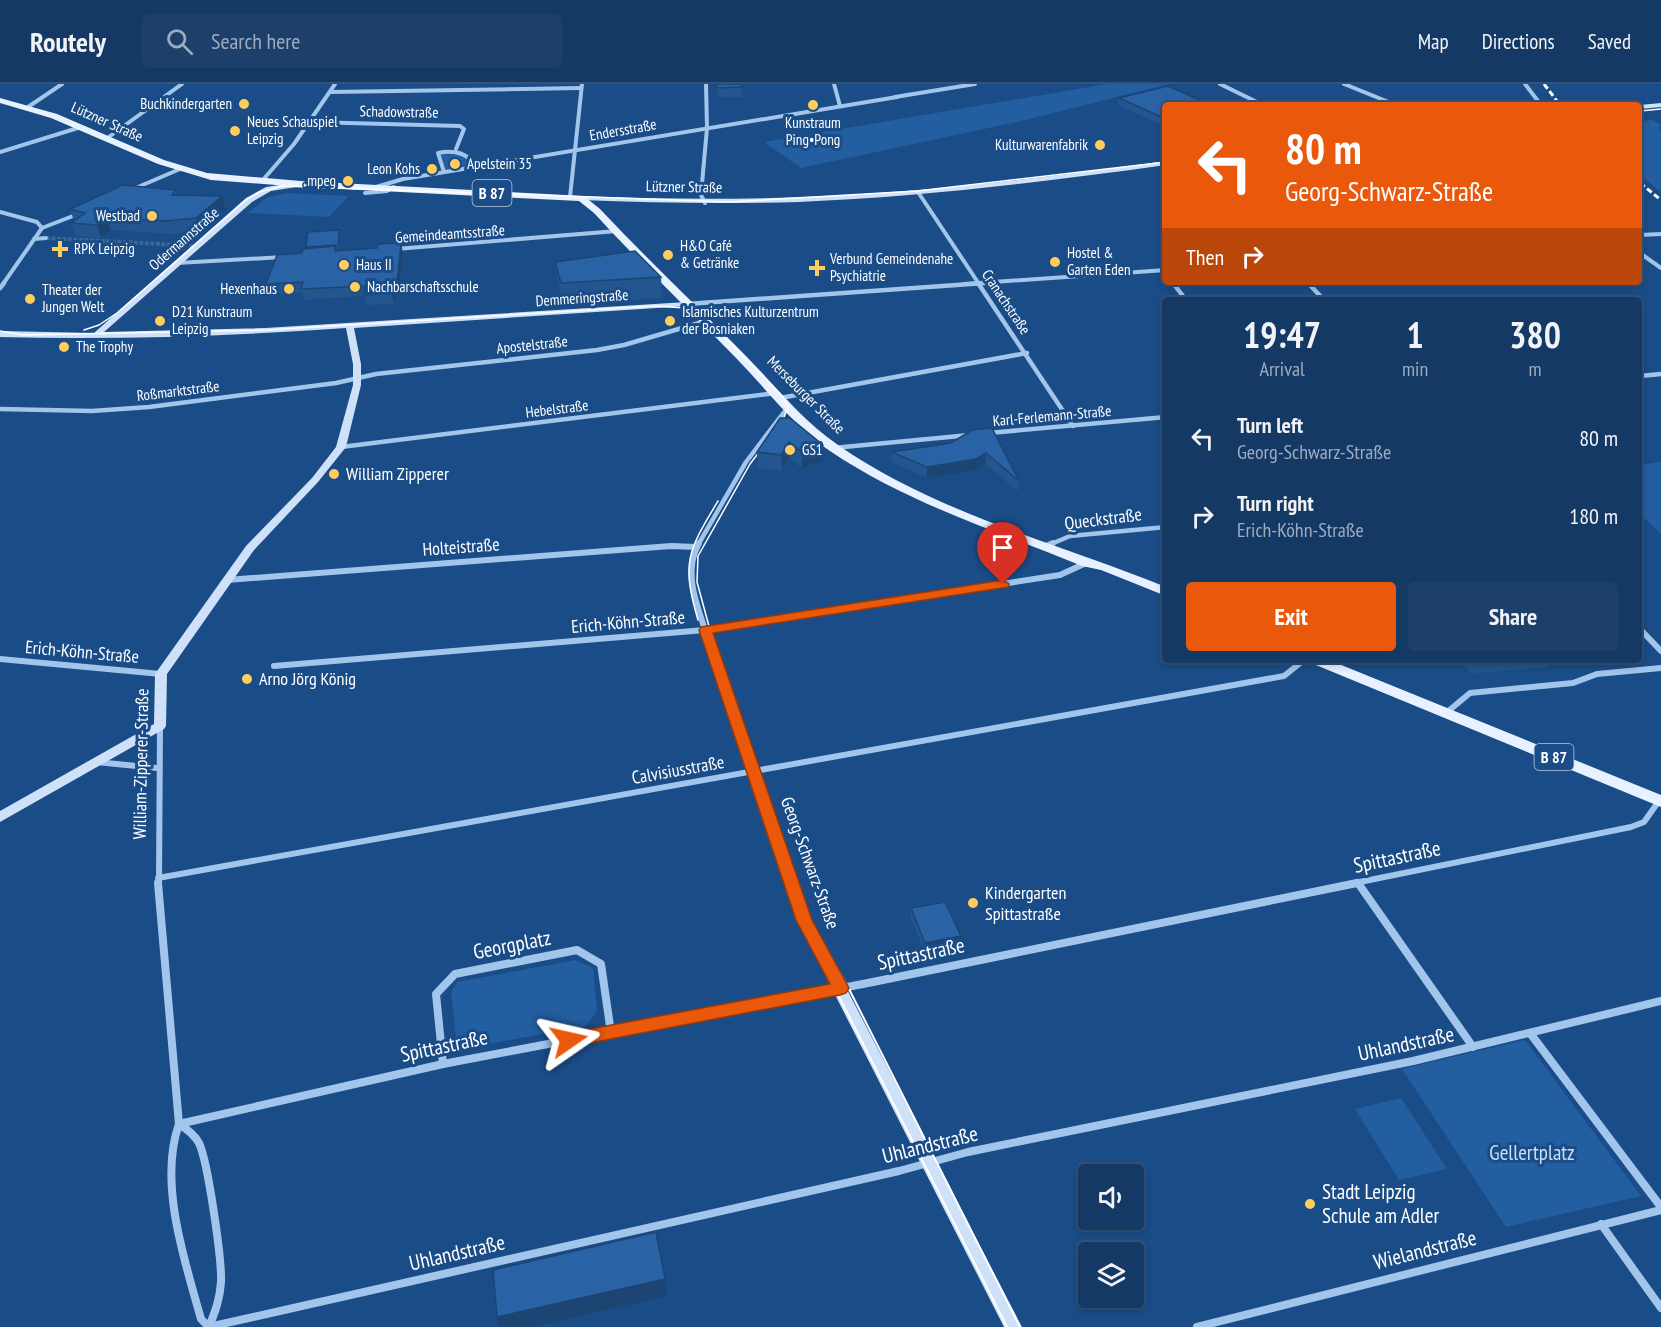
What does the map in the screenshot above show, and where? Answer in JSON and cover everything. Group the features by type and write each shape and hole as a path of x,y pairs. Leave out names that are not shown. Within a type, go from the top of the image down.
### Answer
{"main road":[{"name":"Lützner Straße","path":"0,100 28,107 81,127 180,169 225,181 275,188 584,201"},
{"name":"Lützner Straße","path":"201,174 301,184 570,197 584,201"},
{"name":"Merseburger Straße","path":"584,201 601,215 781,399 833,448 911,489 1087,563 1105,567 1162,590"},
{"name":"Merseburger Straße","path":"1087,563 1110,579 1162,600"},
{"name":"B 87","path":"1323,663 1660,801"}],"street":[{"path":"28,107 62,84"},
{"path":"106,139 182,84"},
{"path":"262,181 310,122 335,84"},
{"path":"437,91 441,84"},
{"path":"705,84 707,128 701,195 705,203"},
{"path":"834,84 840,106"},
{"name":"Endersstraße","path":"375,187 403,179 975,84"},
{"path":"1220,84 1257,102"},
{"path":"1344,84 1389,102"},
{"path":"1525,84 1539,102"},
{"path":"330,92 581,86 570,197"},
{"path":"1642,107 1661,105"},
{"path":"1642,113 1661,111"},
{"name":"Schadowstraße","path":"310,122 460,126 464,129 456,149"},
{"path":"0,152 81,127"},
{"path":"444,172 438,153 456,149 463,151 479,166"},
{"name":"Lützner Straße","path":"584,201 705,203 918,192 1070,177 1162,164"},
{"path":"123,194 180,169"},
{"path":"365,193 393,188 403,179"},
{"name":"Odermannstraße","path":"96,335 249,200 275,188 301,184"},
{"name":"Cranachstraße","path":"918,192 1074,426"},
{"name":"Lützner Straße","path":"584,201 617,202"},
{"path":"601,215 617,202 634,201"},
{"path":"0,288 42,228 85,211"},
{"path":"0,212 38,222 42,228"},
{"name":"Gemeindeamtsstraße","path":"388,250 580,236 617,231"},
{"path":"1642,235 1661,234"},
{"path":"34,240 46,238"},
{"path":"1642,254 1661,268"},
{"path":"177,263 296,256"},
{"name":"Demmeringstraße","path":"2,334 96,335 350,327 1162,271"},
{"path":"1174,285 1184,297"},
{"path":"1310,285 1321,297"},
{"name":"Apostelstraße","path":"357,378 597,350 624,345 707,321"},
{"name":"William-Zipperer-Straße","path":"209,1327 201,1319 182,1264 172,1190 175,1135 178,1124 158,878 157,768 161,674 259,537 315,480 341,447 352,413 357,378 350,327"},
{"name":"Hebelstraße","path":"341,447 781,399 1027,353"},
{"path":"1642,376 1661,374"},
{"name":"Roßmarktstraße","path":"0,409 115,411 357,378"},
{"name":"Georg-Schwarz-Straße","path":"781,399 696,547 692,556 691,582 705,630 804,920 1013,1327"},
{"name":"Karl-Ferlemann-Straße","path":"833,448 1162,417"},
{"name":"Queckstraße","path":"1046,546 1070,536 1162,527"},
{"name":"Holteistraße","path":"228,580 671,546 696,547"},
{"name":"Erich-Köhn-Straße","path":"274,666 705,630 1060,575 1087,563"},
{"path":"1642,631 1661,651"},
{"name":"Erich-Köhn-Straße","path":"0,659 161,674"},
{"name":"Calvisiusstraße","path":"158,878 1284,676 1300,663"},
{"path":"1446,713 1470,693 1573,682 1597,674 1661,668"},
{"path":"0,817 160,726"},
{"path":"96,762 157,768"},
{"name":"Spittastraße","path":"178,1124 442,1064 840,988 1631,827 1644,822 1660,801"},
{"path":"1358,884 1473,1047"},
{"name":"Georgplatz","path":"442,1064 436,994 455,974 577,950 601,964 611,1032"},
{"name":"Uhlandstraße","path":"209,1327 930,1163 968,1152 1473,1047 1661,1001"},
{"path":"1530,1033 1661,1208"},
{"path":"178,1124 190,1131 199,1144 208,1184 222,1279 219,1301 209,1327"},
{"name":"Wielandstraße","path":"1197,1327 1661,1208"},
{"path":"1601,1224 1661,1308"}],"green space":[{"path":"1107,84 1169,84 1021,121 801,168 764,142"},
{"path":"1651,119 1661,125 1658,128 1661,130 1661,192 1642,177 1642,122"},
{"path":"456,149 463,151 479,166 444,172 438,153"},
{"path":"288,193 349,196 329,217 248,213 267,197"},
{"path":"1661,462 1661,534 1642,516 1642,465"},
{"path":"576,960 593,968 597,1011 586,1026 466,1048 456,1037 451,992 457,982"},
{"name":"Gellertplatz","path":"1525,1040 1641,1196 1506,1227 1402,1069"},
{"path":"1401,1098 1447,1169 1399,1180 1355,1109"}],"building":[{"path":"716,84 741,84 742,87 717,88"},
{"path":"1168,86 1204,102 1162,102 1162,117 1119,98"},
{"path":"123,185 176,190 172,195 222,196 196,218 165,221 107,217 97,225 71,223 85,213 70,209"},
{"path":"339,230 338,245 306,247 308,232"},
{"path":"401,243 397,283 394,284 392,293 364,295 366,286 301,289 303,282 266,284 277,255 302,253 303,249 335,246 335,251 377,248 378,244"},
{"path":"635,251 661,277 561,283 555,262"},
{"path":"780,418 790,418 823,445 802,452 789,442 781,455 757,452"},
{"path":"992,428 1019,481 986,453 976,459 927,467 892,452 951,443 972,430"},
{"path":"945,902 961,936 925,943 911,908"},
{"path":"656,1232 665,1279 497,1317 493,1270"}],"tunnel":[{"path":"46,238 196,246"}],"tram line":[{"path":"1642,111 1661,109"},
{"path":"84,330 99,325 117,313 246,200 260,192 282,186 729,202 917,191 1162,162"},
{"path":"0,331 23,335 266,330 654,306 686,308 703,315 783,397 788,407 782,422 750,464 698,556 697,582 710,630 798,884"},
{"path":"698,620 690,584 690,557 718,501"},
{"path":"765,819 788,884"},
{"path":"787,883 800,920 1007,1327"},
{"path":"798,883 810,919 848,987 1020,1327"}],"railway":[{"path":"1544,84 1558,102"},
{"path":"1642,185 1661,200"}],"place":[{"name":"Buchkindergarten","path":"244,104"},
{"name":"Kunstraum Ping•Pong","path":"813,105"},
{"name":"Neues Schauspiel Leipzig","path":"235,131"},
{"name":"Kulturwarenfabrik","path":"1100,145"},
{"name":"Apelstein 35","path":"455,164"},
{"name":"Leon Kohs","path":"432,169"},
{"name":".mpeg","path":"348,181"},
{"name":"Westbad","path":"152,216"},
{"name":"RPK Leipzig","path":"60,249"},
{"name":"H&O Café & Getränke","path":"668,255"},
{"name":"Hostel & Garten Eden","path":"1055,262"},
{"name":"Haus II","path":"344,265"},
{"name":"Verbund Gemeindenahe Psychiatrie","path":"817,268"},
{"name":"Nachbarschaftsschule","path":"355,287"},
{"name":"Hexenhaus","path":"289,289"},
{"name":"Theater der Jungen Welt","path":"30,299"},
{"name":"D21 Kunstraum Leipzig","path":"160,321"},
{"name":"Islamisches Kulturzentrum der Bosniaken","path":"670,321"},
{"name":"The Trophy","path":"64,347"},
{"name":"GS1","path":"790,450"},
{"name":"William Zipperer","path":"334,474"},
{"name":"Arno Jörg König","path":"247,679"},
{"name":"Kindergarten Spittastraße","path":"973,903"},
{"name":"Stadt Leipzig Schule am Adler","path":"1310,1204"}],"route":[{"path":"569,1040 840,988 804,920 705,630 1003,584"}]}
